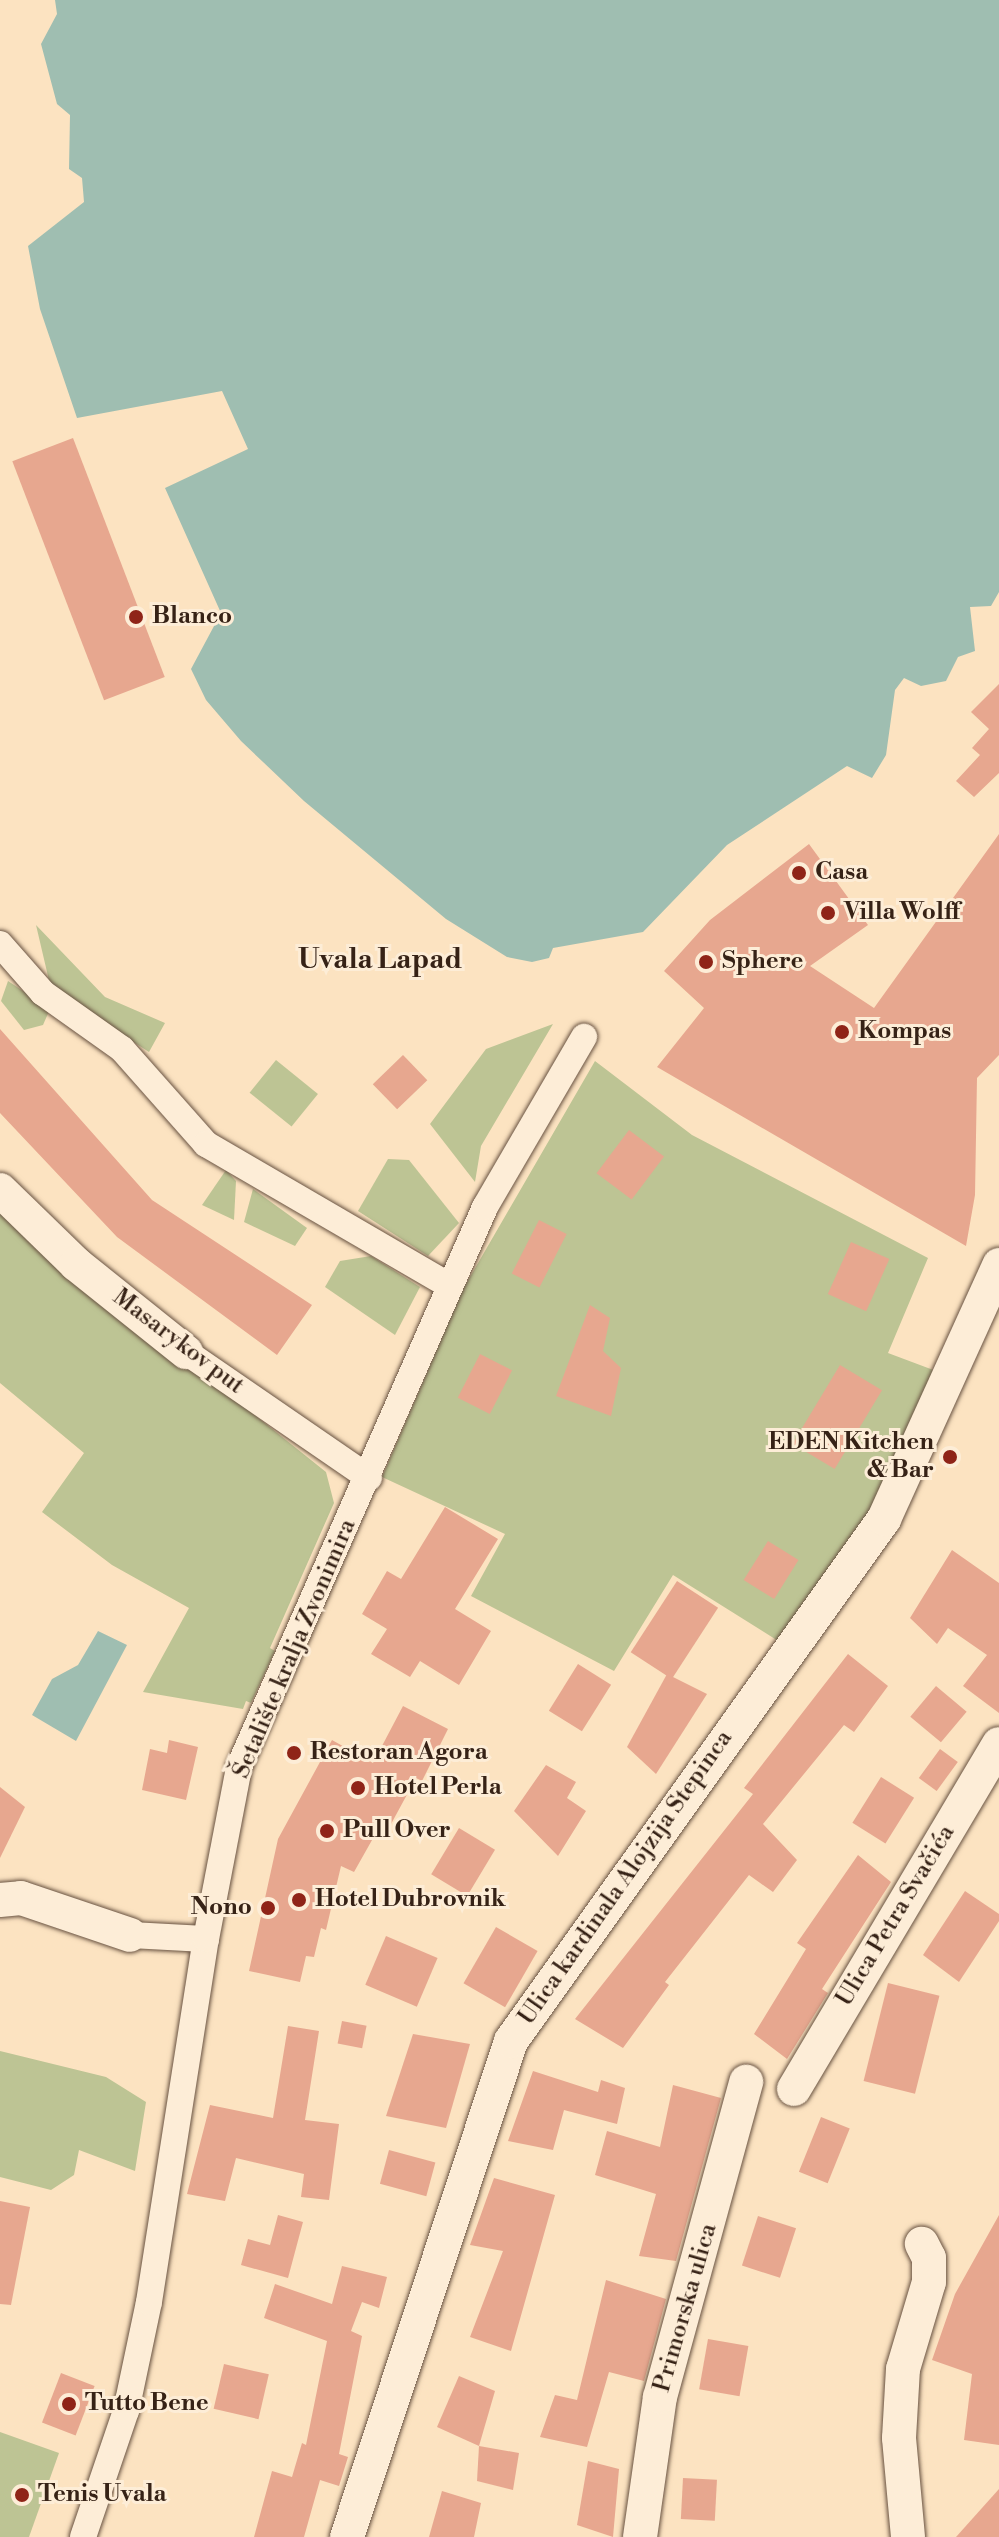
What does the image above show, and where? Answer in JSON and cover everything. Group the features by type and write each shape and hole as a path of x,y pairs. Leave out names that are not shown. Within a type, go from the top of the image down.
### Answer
{"street":[{"path":"0,944 43,993 122,1049 206,1144 448,1285"},
{"name":"Šetalište kralja Zvonimira","path":"83,2537 126,2411 149,2302 206,1939 239,1767 369,1478 448,1285 514,1153 584,1037"},
{"name":"Masarykov put","path":"1,1193 76,1264 186,1352 369,1478"},
{"name":"Ulica kardinala Alojzija Stepinca","path":"347,2537 511,2041 884,1519 999,1265"},
{"name":"Ulica Petra Svačića","path":"794,2089 999,1744"},
{"path":"0,1900 21,1898 130,1935 206,1939"},
{"name":"Primorska ulica","path":"640,2537 660,2397 746,2082"},
{"path":"908,2537 899,2438 903,2369 929,2282 929,2258 922,2244"}],"green space":[{"path":"36,925 105,997 165,1023 149,1052 51,989"},
{"path":"8,981 50,1009 43,1025 24,1030 1,1001"},
{"path":"553,1024 481,1146 475,1182 430,1124 486,1049"},
{"path":"276,1060 318,1094 292,1127 250,1093"},
{"path":"595,1061 692,1135 928,1258 888,1353 944,1374 875,1514 783,1644 673,1575 614,1671 471,1596 505,1534 382,1477 463,1289"},
{"path":"388,1159 409,1160 459,1223 428,1256 358,1211"},
{"path":"226,1170 236,1181 234,1220 202,1205"},
{"path":"253,1189 307,1228 295,1246 244,1222"},
{"path":"0,1212 326,1472 334,1503 270,1648 275,1651 251,1703 246,1701 243,1709 143,1692 189,1608 112,1565 42,1512 84,1453 0,1383"},
{"path":"371,1256 420,1287 395,1335 325,1287 340,1261"},
{"path":"0,2051 106,2077 146,2102 135,2171 79,2150 74,2175 51,2190 0,2177"},
{"name":"Tenis Uvala","path":"0,2432 59,2453 29,2537 0,2537"}],"shaded area":[{"path":"55,0 999,0 999,592 991,606 970,607 975,651 958,657 946,681 921,686 904,678 895,690 886,755 872,778 847,766 727,845 643,932 553,948 549,958 532,962 507,957 446,919 304,801 241,741 206,700 191,669 221,613 165,488 248,449 222,391 77,418 40,309 28,246 84,202 82,178 69,169 70,115 57,104 41,44 57,14"},
{"path":"98,1631 127,1645 76,1741 32,1715 52,1679 78,1665"}],"building":[{"path":"73,438 165,677 104,700 12,461"},
{"path":"999,684 999,773 974,797 956,781 980,755 972,748 989,729 971,712"},
{"name":"Kompas","path":"999,834 999,1055 977,1078 975,1195 966,1246 657,1067 704,1008 664,971 710,920 809,844 868,925 810,966 874,1008"},
{"path":"0,1029 152,1200 312,1305 277,1355 117,1237 0,1113"},
{"path":"403,1055 427,1080 397,1109 373,1084"},
{"path":"629,1130 664,1156 632,1200 597,1173"},
{"path":"539,1220 567,1234 539,1288 512,1273"},
{"path":"851,1242 889,1259 866,1311 828,1294"},
{"path":"590,1305 610,1318 603,1351 621,1368 611,1416 556,1396"},
{"path":"480,1354 512,1370 490,1414 458,1398"},
{"path":"840,1365 882,1390 835,1469 793,1444"},
{"path":"445,1507 498,1539 455,1609 491,1631 459,1685 420,1661 410,1677 371,1654 387,1629 362,1614 387,1571 401,1579"},
{"path":"768,1541 799,1560 774,1599 744,1580"},
{"path":"952,1550 999,1583 999,1713 963,1686 987,1655 948,1628 937,1644 910,1618"},
{"path":"677,1581 718,1608 672,1679 631,1652"},
{"path":"848,1654 888,1686 854,1732 844,1725 763,1824 797,1860 773,1892 749,1875 665,1982 669,1985 623,2048 575,2019 753,1794 744,1788"},
{"path":"578,1664 611,1685 582,1731 549,1711"},
{"path":"667,1674 707,1694 656,1774 627,1747"},
{"path":"936,1686 967,1712 941,1742 910,1717"},
{"path":"403,1706 448,1729 422,1781 416,1778 384,1837 376,1833 354,1872 341,1866 326,1930 321,1928 314,1957 306,1956 300,1982 249,1971 278,1839 332,1740 373,1763"},
{"path":"169,1740 198,1747 186,1800 142,1790 150,1749 167,1753"},
{"path":"940,1749 958,1762 937,1791 919,1778"},
{"path":"546,1765 576,1782 567,1798 586,1811 558,1856 514,1811"},
{"path":"881,1777 914,1798 885,1843 852,1823"},
{"path":"0,1787 25,1807 0,1858"},
{"path":"459,1828 495,1850 467,1896 431,1874"},
{"path":"858,1855 891,1882 822,1989 828,1993 787,2059 754,2034 806,1949 797,1943"},
{"path":"965,1891 999,1914 999,1921 959,1982 923,1955"},
{"path":"496,1927 538,1951 505,2007 464,1983"},
{"path":"386,1936 438,1958 417,2007 365,1985"},
{"path":"888,1983 939,1996 915,2094 864,2081"},
{"path":"342,2021 367,2026 362,2048 338,2044"},
{"path":"288,2026 319,2031 305,2120 339,2124 329,2200 301,2197 304,2174 236,2158 225,2201 187,2194 210,2105 273,2118"},
{"path":"413,2034 470,2044 446,2128 386,2116"},
{"path":"533,2071 598,2092 601,2080 625,2088 617,2124 564,2110 553,2150 508,2141"},
{"path":"673,2085 721,2098 676,2261 639,2256 656,2194 595,2175 607,2131 660,2147"},
{"path":"821,2117 850,2129 828,2183 799,2172"},
{"path":"389,2150 435,2162 426,2196 380,2184"},
{"path":"494,2178 555,2195 511,2351 470,2337 503,2251 470,2245"},
{"path":"0,2201 30,2207 11,2305 0,2304"},
{"path":"278,2215 303,2222 288,2278 241,2265 248,2239 270,2245"},
{"path":"999,2215 999,2445 964,2440 972,2374 932,2360 955,2294"},
{"path":"758,2216 796,2228 780,2278 742,2265"},
{"path":"342,2266 387,2277 379,2308 362,2302 351,2331 362,2336 339,2454 348,2457 339,2486 320,2480 304,2537 254,2537 272,2471 292,2477 302,2443 306,2445 327,2341 264,2318 275,2284 332,2304"},
{"path":"606,2280 666,2299 644,2381 609,2372 587,2447 540,2437 555,2395 577,2400"},
{"path":"708,2339 748,2346 740,2396 699,2389"},
{"path":"224,2364 269,2374 258,2419 214,2409"},
{"name":"Tutto Bene","path":"61,2373 95,2386 76,2435 42,2422"},
{"path":"459,2376 495,2391 479,2446 437,2427"},
{"path":"479,2446 519,2453 513,2490 477,2481"},
{"path":"588,2461 619,2469 613,2537 577,2525"},
{"path":"683,2478 717,2480 715,2521 681,2519"},
{"path":"999,2489 999,2537 956,2537"},
{"path":"442,2491 481,2503 474,2537 429,2537"}],"place":[{"name":"Blanco","path":"136,617"},
{"name":"Casa","path":"799,873"},
{"name":"Villa Wolff","path":"828,913"},
{"name":"Sphere","path":"706,962"},
{"name":"Kompas","path":"842,1032"},
{"name":"EDEN Kitchen & Bar","path":"950,1457"},
{"name":"Restoran Agora","path":"294,1753"},
{"name":"Hotel Perla","path":"358,1788"},
{"name":"Pull Over","path":"327,1831"},
{"name":"Hotel Dubrovnik","path":"299,1900"},
{"name":"Nono","path":"268,1908"},
{"name":"Tutto Bene","path":"69,2404"},
{"name":"Tenis Uvala","path":"22,2495"}],"district":[{"name":"Uvala Lapad","path":"380,960"}]}
